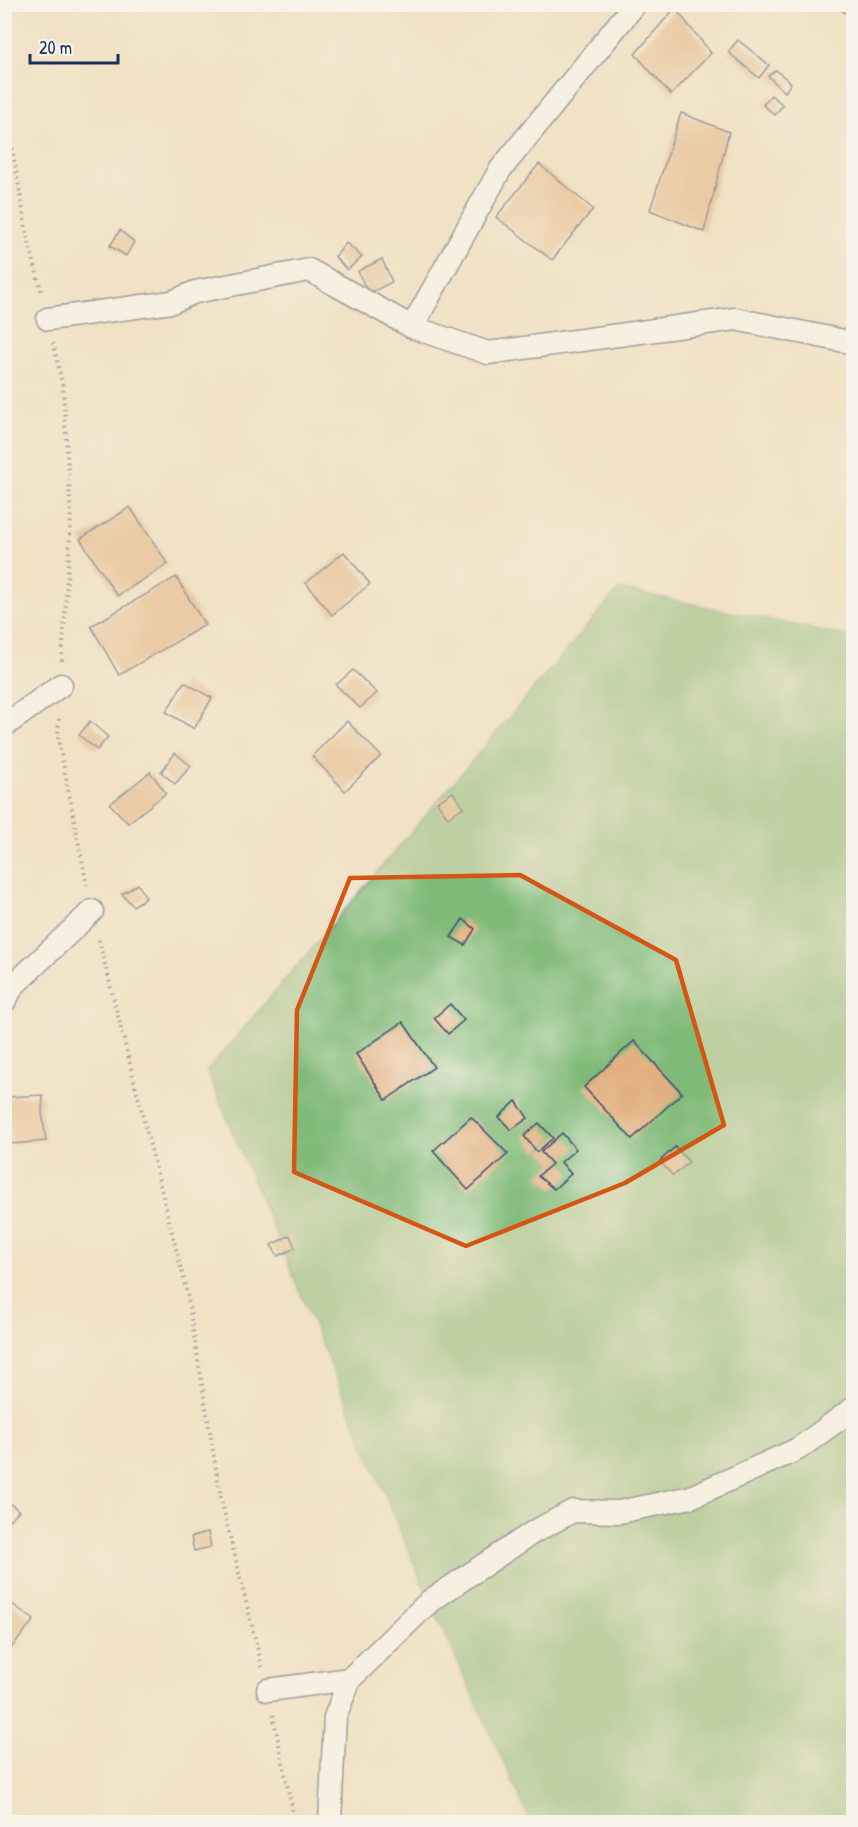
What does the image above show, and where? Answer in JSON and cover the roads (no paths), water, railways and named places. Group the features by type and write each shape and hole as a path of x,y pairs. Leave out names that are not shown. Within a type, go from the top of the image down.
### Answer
{"street":[{"path":"412,327 500,170 635,4"},
{"path":"48,319 172,302 195,292 309,270 412,327 488,353 735,319 854,343"},
{"path":"4,726 61,685"},
{"path":"4,1002 14,985 92,911"},
{"path":"330,1822 335,1717 350,1679 430,1601 532,1533 573,1511 619,1512 691,1497 798,1449 854,1408"},
{"path":"268,1690 350,1679"}]}
